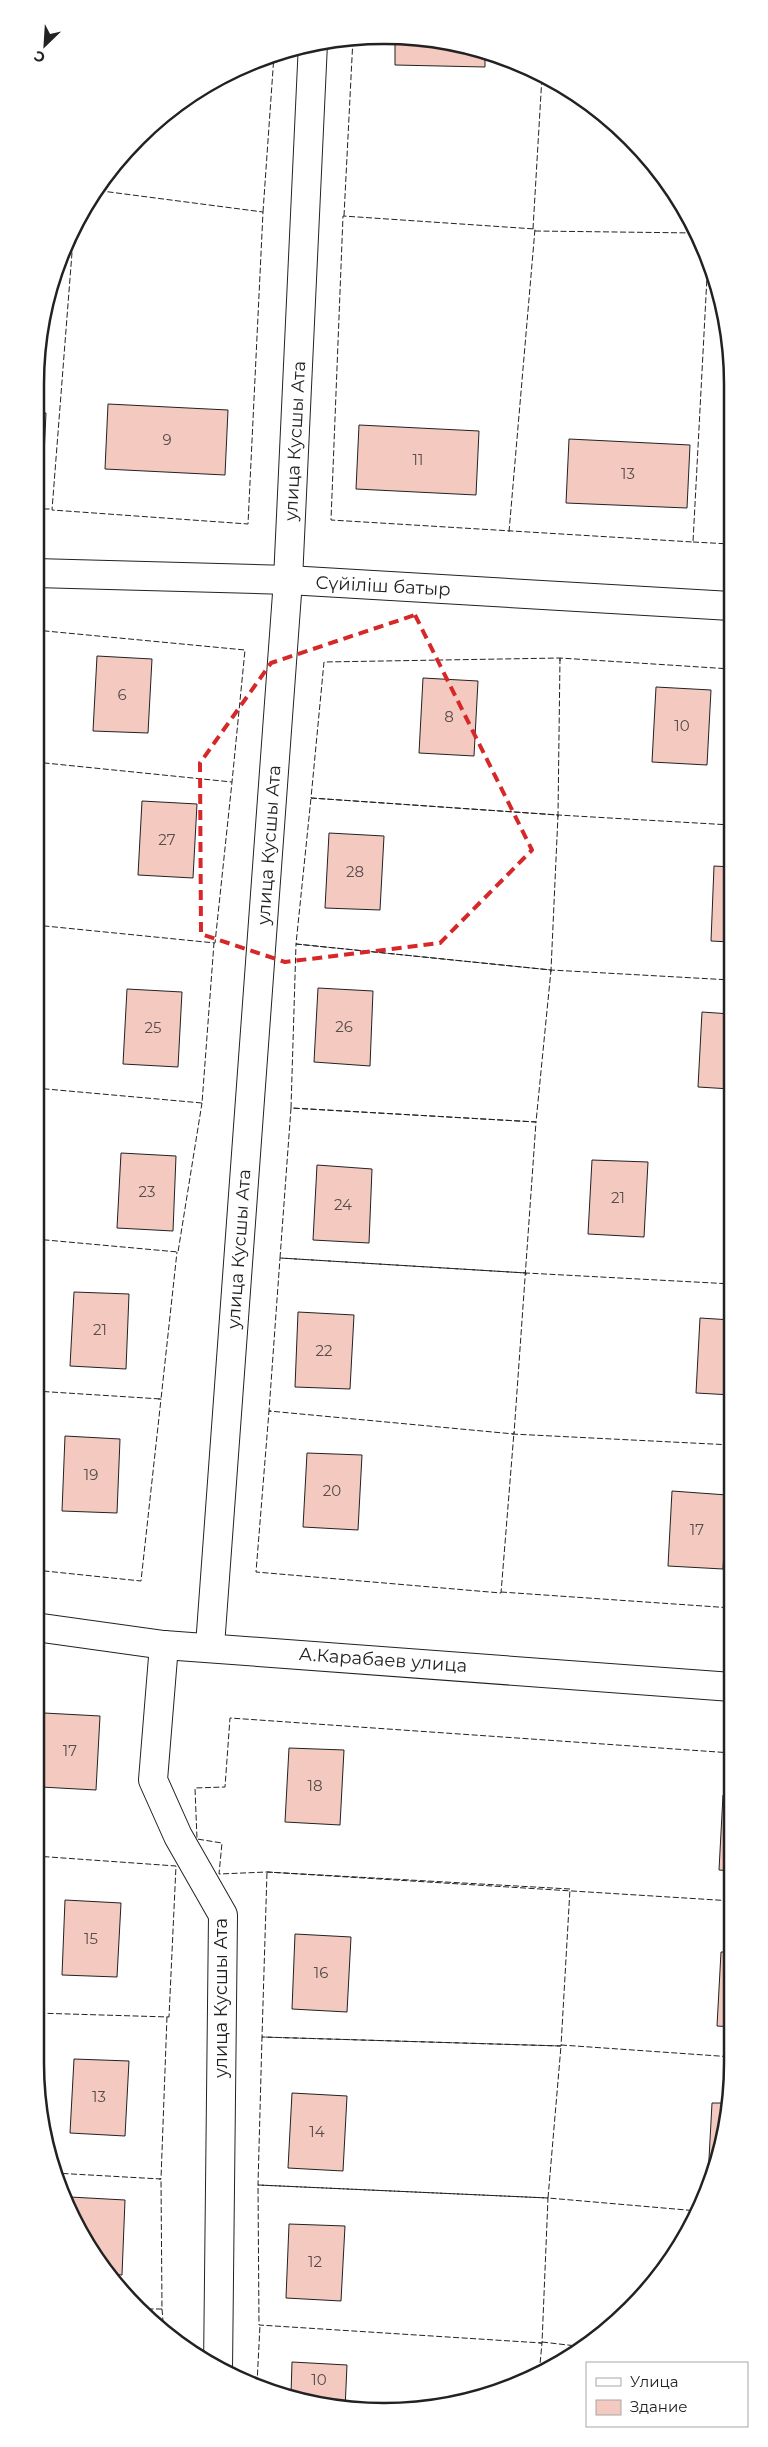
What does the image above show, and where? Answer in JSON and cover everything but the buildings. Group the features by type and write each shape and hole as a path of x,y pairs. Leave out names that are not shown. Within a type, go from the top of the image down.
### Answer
{"street":[{"name":"улица Кусшы Ата","path":"210,1646 288,580 313,51"},
{"name":"Сүйіліш батыр","path":"44,573 288,580 724,606"},
{"name":"А.Карабаев улица","path":"44,1627 164,1645 210,1646 724,1686"},
{"name":"улица Кусшы Ата","path":"164,1645 153,1780 178,1836 223,1915 218,2360"}],"highlighted area":[{"path":"415,615 458,705 532,850 440,943 285,962 201,934 200,763 271,663"}],"fence":[{"path":"344,216 353,45"},
{"path":"263,212 273,63"},
{"path":"533,229 542,83"},
{"path":"72,249 52,510 248,524 263,212 104,191"},
{"path":"343,216 535,229 509,531 331,520 343,216"},
{"path":"535,231 688,233"},
{"path":"509,531 693,542 707,278"},
{"path":"44,509 52,509"},
{"path":"693,542 724,544"},
{"path":"44,631 245,650 232,782 44,763"},
{"path":"560,658 558,815 311,798 324,662 560,658"},
{"path":"560,661 560,658 724,669"},
{"path":"44,926 215,943 232,782"},
{"path":"311,798 558,815 551,970 296,944 311,798"},
{"path":"558,817 558,815 724,825"},
{"path":"44,1089 202,1103 214,943"},
{"path":"296,944 551,970 536,1122 291,1108 296,944"},
{"path":"551,972 551,970 724,980"},
{"path":"44,1240 178,1252 202,1103"},
{"path":"526,1273 280,1258 269,1411 514,1434 536,1122 291,1108 280,1258 526,1273"},
{"path":"44,1392 161,1399 177,1252"},
{"path":"526,1275 526,1273 724,1284"},
{"path":"44,1571 141,1581 161,1399 158,1399"},
{"path":"271,1411 269,1411 256,1572 501,1593 514,1432"},
{"path":"512,1434 724,1445"},
{"path":"501,1592 724,1607"},
{"path":"724,1752 230,1718 225,1787 195,1788 197,1839 222,1843 219,1874 267,1872 724,1900"},
{"path":"44,1857 176,1866 169,2017 44,2013"},
{"path":"267,1872 570,1889 561,2046 262,2037 267,1872"},
{"path":"63,2173 161,2179 167,2016"},
{"path":"262,2037 561,2046 548,2198 258,2185 262,2037"},
{"path":"561,2045 724,2056"},
{"path":"149,2309 162,2309 161,2179 159,2179"},
{"path":"258,2185 548,2198 542,2343 259,2325 258,2185"},
{"path":"548,2198 690,2210"},
{"path":"162,2309 163,2322"},
{"path":"257,2378 260,2325"},
{"path":"542,2342 573,2346"},
{"path":"539,2343 542,2343 540,2365"}]}
